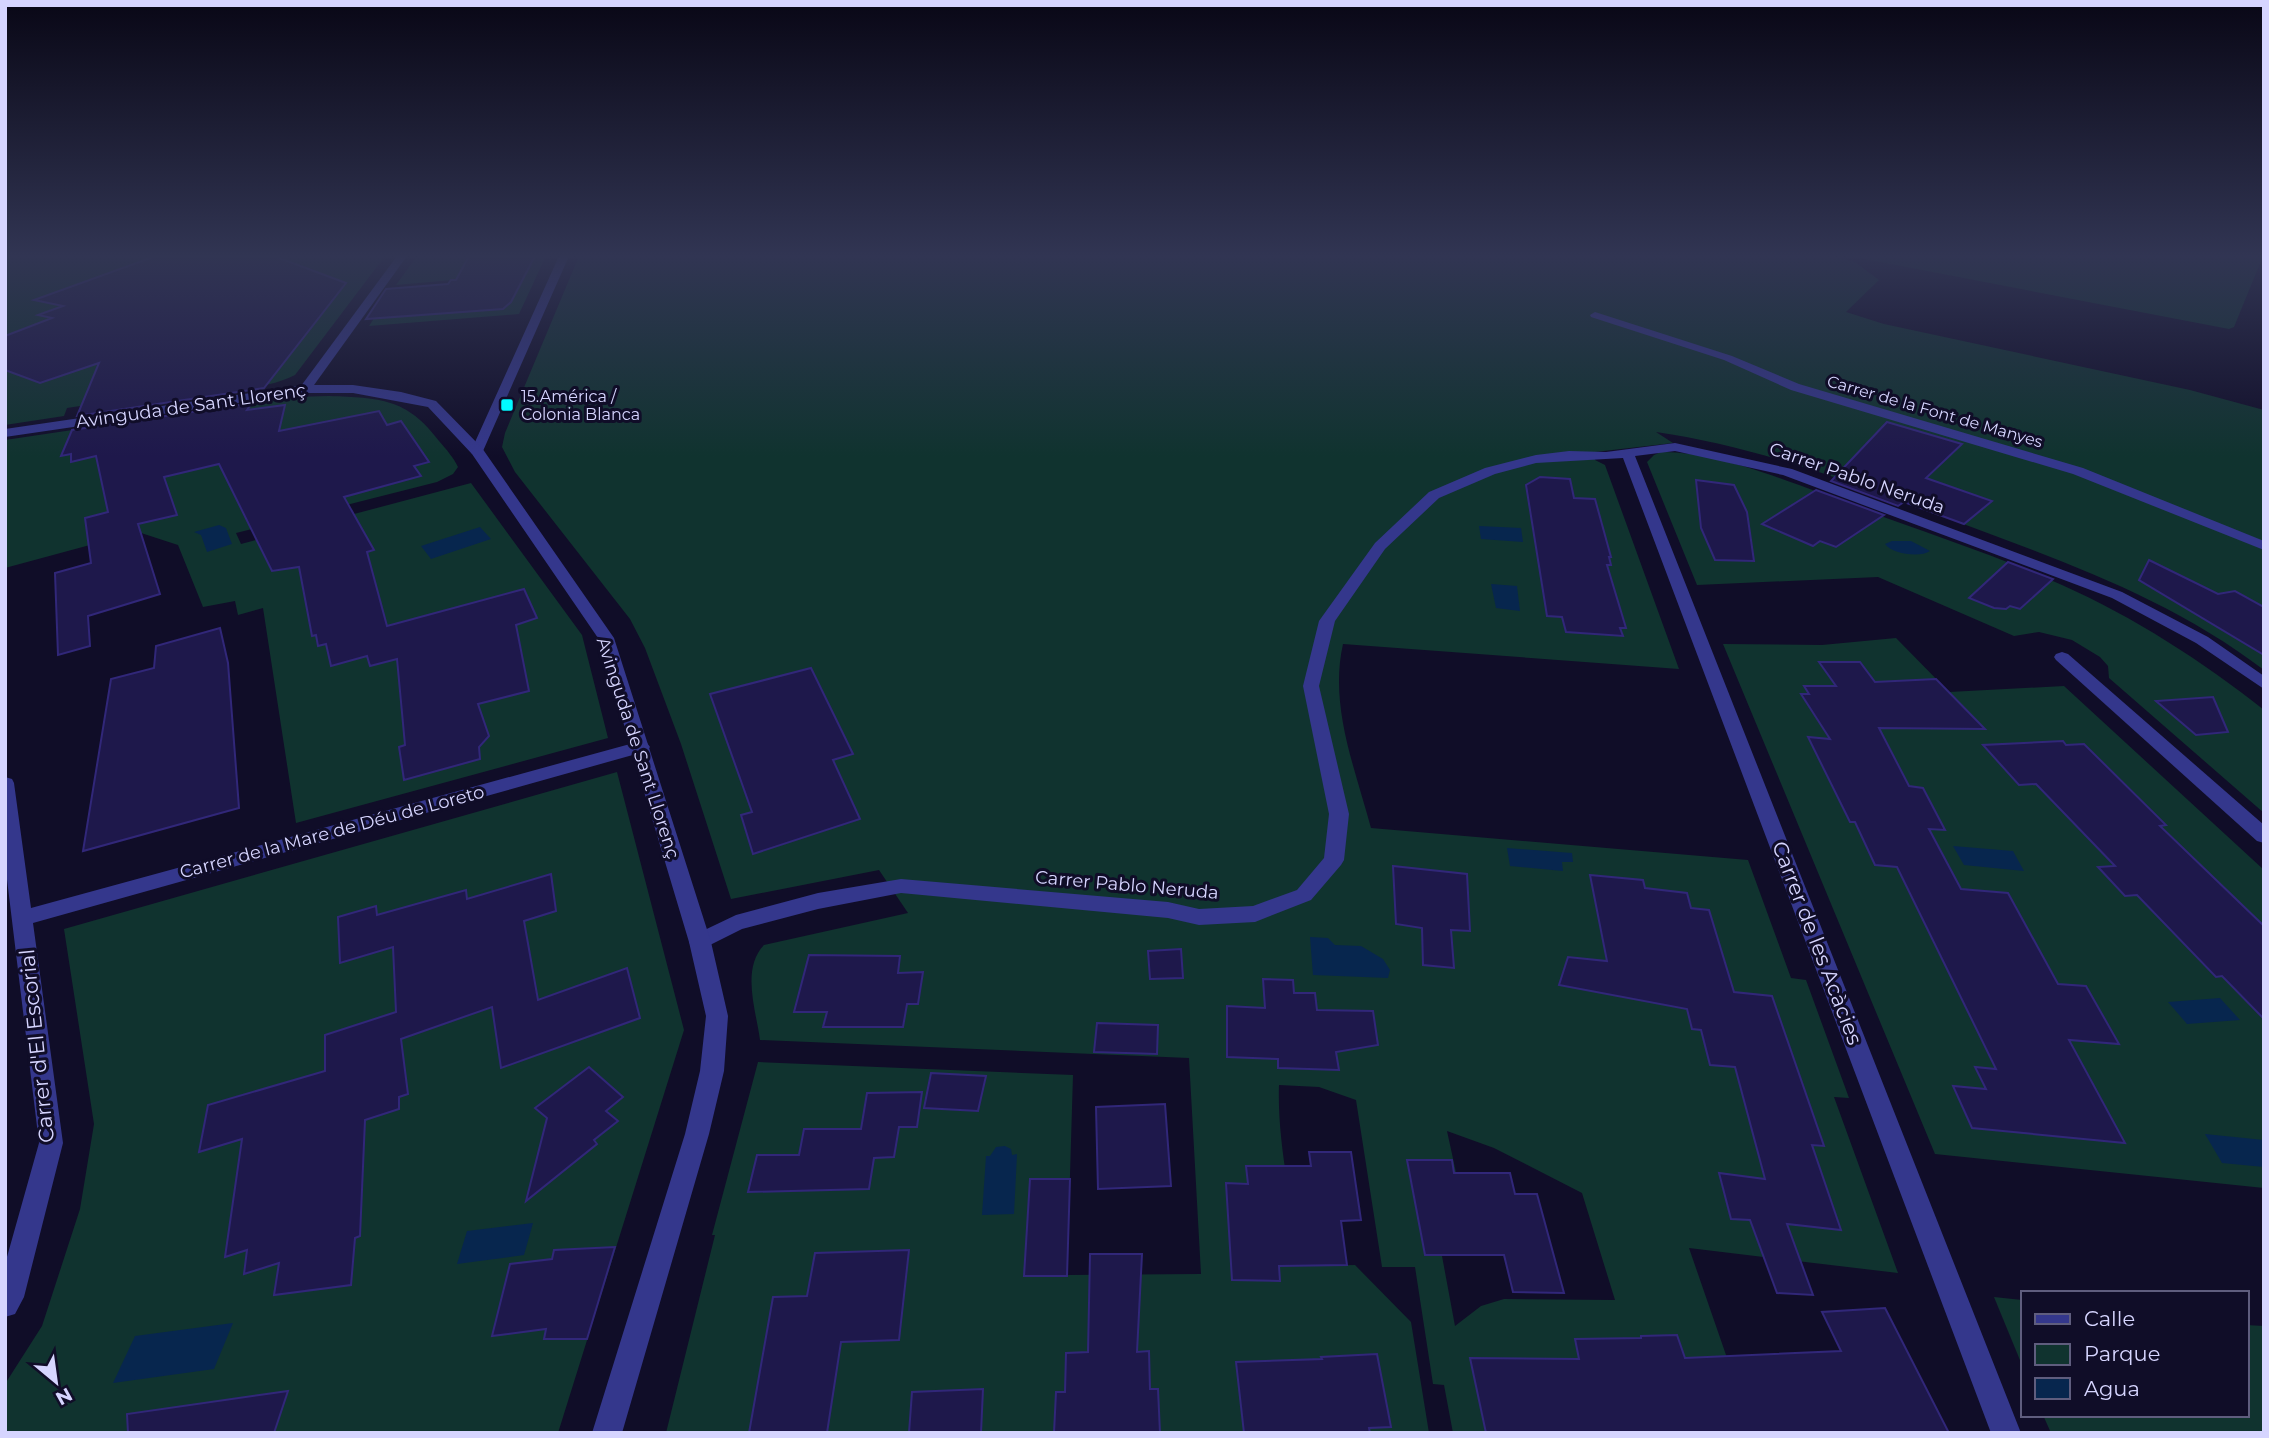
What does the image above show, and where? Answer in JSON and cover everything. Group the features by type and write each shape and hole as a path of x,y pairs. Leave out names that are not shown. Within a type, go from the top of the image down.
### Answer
{"street":[{"path":"305,389 353,323"},
{"path":"477,451 534,323"},
{"name":"Carrer de la Font de Manyes","path":"1620,323 1728,358 1795,387 2078,471 2264,546"},
{"name":"Avinguda de Sant Llorenç","path":"5,433 305,389 354,389 432,404 453,422 477,451 606,638 700,942 717,1016 712,1071 697,1134 607,1433"},
{"name":"Carrer Pablo Neruda","path":"700,942 736,923 818,901 901,886 1168,910 1199,917 1255,914 1304,895 1334,860 1339,814 1311,686 1327,621 1380,545 1434,495 1490,471 1536,459 1628,454 1675,447 1787,472 2117,595 2202,640 2264,684"},
{"name":"Carrer de les Acàcies","path":"1628,454 2006,1433"},
{"path":"2063,657 2264,836"},
{"name":"Carrer de la Mare de Déu de Loreto","path":"23,918 641,747"},
{"name":"Carrer d'El Escorial","path":"5,783 51,1143 10,1297 5,1304"}],"green space":[{"path":"5,323 334,323 295,375 284,380 249,388 67,408 64,416 5,425"},
{"path":"371,323 405,323 369,326"},
{"path":"551,323 1881,323 2190,390 2264,410 2264,670 2191,622 2113,583 1991,534 1805,468 1732,447 1656,432 1673,443 1595,452 1595,460 1605,465 1679,669 1343,644 1339,690 1341,714 1371,828 1748,860 1791,978 1806,980 1849,1098 1834,1097 1898,1273 1689,1248 1753,1433 1453,1433 1444,1385 1433,1384 1415,1267 1382,1267 1356,1100 1319,1087 1279,1085 1283,1153 1300,1266 1355,1265 1411,1322 1429,1433 666,1433 715,1235 712,1235 758,1062 1073,1075 1067,1275 1201,1274 1189,1058 760,1040 753,1003 752,978 757,955 764,945 908,913 879,870 731,899 681,744 645,648 630,619 515,472 502,447 505,433","holes":["1447,1131 1494,1148 1582,1193 1615,1300 1504,1299 1481,1306 1455,1326 1442,1256 1474,1255"]},
{"path":"2198,323 2236,323 2229,329"},
{"path":"329,396 378,400 404,408 427,427 458,467 453,474 437,482 236,533 241,544 471,483 582,635 608,738 296,823 263,608 238,615 235,601 203,607 178,545 138,532 5,568 5,440 295,397"},
{"path":"1661,452 1709,457 1787,481 2037,574 2141,626 2192,657 2264,710 2264,813 2109,678 2108,666 2100,657 2072,640 2039,632 2014,636 1878,577 1697,585 1647,462"},
{"path":"1896,638 1949,692 2064,686 2264,870 2264,1188 1935,1154 1723,644 1822,645"},
{"path":"617,772 684,1030 558,1433 5,1433 5,1384 42,1326 80,1209 94,1124 64,929"},
{"path":"1994,1297 2021,1300 2021,1363"},
{"path":"2248,1325 2264,1326 2264,1433 2051,1433 2044,1417 2248,1417"}],"water":[{"path":"219,525 226,528 232,544 207,552 201,535 194,532"},
{"path":"1479,526 1521,528 1523,542 1481,539"},
{"path":"480,527 491,539 431,559 421,546"},
{"path":"1892,541 1911,541 1930,551 1920,554 1900,552 1885,544"},
{"path":"1491,584 1517,586 1520,611 1496,608"},
{"path":"1953,846 2013,851 2024,871 1964,865"},
{"path":"1507,848 1572,853 1573,862 1562,862 1563,871 1510,866"},
{"path":"1310,937 1328,938 1335,945 1361,946 1383,959 1390,970 1388,978 1313,975"},
{"path":"2220,998 2240,1020 2187,1024 2168,1002"},
{"path":"2205,1134 2264,1140 2264,1167 2222,1163"},
{"path":"1005,1146 1011,1149 1012,1155 1017,1154 1014,1214 982,1215 986,1156 990,1156 996,1147"},
{"path":"533,1223 524,1255 457,1264 467,1231"},
{"path":"233,1323 214,1369 113,1383 135,1336"}],"building":[{"path":"39,323 315,323 264,388 77,416 99,363 40,383 5,370 5,336"},
{"path":"252,403 247,410 285,405 279,431 379,411 387,425 401,421 429,462 414,466 421,476 344,497 374,550 367,552 387,626 524,589 537,618 516,625 529,691 478,704 489,736 479,747 480,759 404,780 399,747 405,745 397,659 370,666 367,656 331,666 326,644 318,646 316,635 312,636 299,567 272,571 219,464 164,477 177,515 138,524 160,594 88,616 90,646 58,655 55,573 91,563 85,518 108,512 96,456 71,462 71,454 61,456 72,430"},
{"path":"1887,422 1962,444 1926,478 1992,501 1964,524 1904,502 1898,506 1831,481"},
{"path":"1540,477 1570,479 1574,498 1595,499 1611,557 1611,565 1607,565 1626,628 1620,628 1623,636 1566,632 1562,617 1547,616 1526,485"},
{"path":"1696,480 1734,485 1747,512 1754,561 1715,560 1701,528"},
{"path":"1816,490 1884,515 1836,547 1820,541 1813,546 1762,524"},
{"path":"2149,560 2218,594 2235,591 2264,607 2264,655 2139,580"},
{"path":"2008,562 2053,579 2020,609 2010,606 2006,609 1994,608 1969,598"},
{"path":"220,628 228,663 239,808 83,851 111,679 154,668 156,646"},
{"path":"1819,662 1860,662 1875,682 1936,679 1985,729 1879,728 1909,786 1923,788 1945,830 1929,829 1961,889 2008,893 2058,984 2086,986 2119,1044 2069,1040 2125,1143 1972,1128 1953,1086 1986,1089 1975,1067 1996,1069 1897,867 1875,865 1855,822 1850,822 1808,737 1830,739 1801,694 1809,694 1804,686 1836,686"},
{"path":"811,668 853,754 833,760 860,819 753,854 741,815 752,812 710,694"},
{"path":"2213,697 2228,732 2196,735 2156,701"},
{"path":"2063,741 2066,745 2084,744 2166,825 2160,826 2264,926 2264,1019 2222,976 2216,977 2137,895 2125,896 2098,867 2115,866 2036,784 2019,785 1983,745"},
{"path":"1393,866 1467,874 1470,931 1451,930 1454,968 1423,965 1422,928 1396,924"},
{"path":"551,874 556,911 524,921 538,1000 627,968 640,1018 501,1068 492,1007 401,1039 408,1094 399,1097 399,1109 365,1120 360,1236 355,1238 351,1285 274,1295 279,1263 244,1274 247,1250 225,1257 242,1139 199,1152 208,1105 325,1071 325,1035 396,1012 393,947 340,963 338,917 376,906 377,915 466,890 467,899"},
{"path":"1590,875 1643,880 1645,888 1687,893 1691,908 1709,910 1734,992 1772,996 1824,1146 1812,1145 1841,1230 1787,1224 1813,1295 1777,1293 1750,1220 1731,1219 1719,1173 1765,1179 1735,1067 1710,1065 1701,1030 1692,1029 1687,1009 1559,985 1568,957 1607,961"},
{"path":"1181,949 1183,978 1150,979 1148,951"},
{"path":"809,955 900,956 898,973 923,972 918,1004 907,1004 903,1027 823,1027 827,1012 794,1012"},
{"path":"1263,979 1293,980 1294,993 1315,993 1317,1010 1373,1011 1378,1045 1336,1052 1339,1070 1278,1068 1278,1059 1227,1057 1227,1006 1265,1008"},
{"path":"1097,1023 1158,1025 1157,1054 1094,1052"},
{"path":"589,1067 623,1097 606,1111 618,1121 594,1140 597,1144 526,1201 547,1118 535,1108"},
{"path":"931,1073 986,1076 978,1111 924,1108"},
{"path":"922,1092 917,1127 899,1127 894,1157 874,1158 869,1189 748,1192 757,1155 799,1155 804,1129 861,1129 867,1093"},
{"path":"1165,1104 1171,1186 1098,1189 1096,1107"},
{"path":"1309,1152 1351,1152 1361,1220 1341,1221 1347,1265 1279,1266 1280,1281 1232,1280 1226,1183 1248,1184 1246,1166 1311,1166"},
{"path":"1407,1160 1452,1160 1454,1173 1510,1173 1515,1194 1537,1194 1564,1293 1513,1292 1504,1255 1425,1255"},
{"path":"1030,1179 1070,1179 1067,1276 1024,1276"},
{"path":"615,1247 587,1339 544,1339 546,1329 492,1336 510,1264 552,1259 554,1250"},
{"path":"909,1250 899,1340 841,1342 827,1433 749,1433 773,1297 807,1296 815,1253"},
{"path":"1090,1254 1142,1254 1137,1352 1149,1351 1150,1389 1158,1389 1160,1433 1054,1433 1056,1392 1065,1392 1066,1353 1088,1352"},
{"path":"1885,1308 1949,1433 1486,1433 1470,1358 1579,1359 1575,1339 1677,1335 1685,1358 1841,1351 1822,1312"},
{"path":"1377,1354 1391,1427 1369,1428 1370,1433 1244,1433 1236,1362"},
{"path":"983,1389 981,1433 909,1433 912,1392"},
{"path":"288,1391 274,1433 128,1433 127,1414"}],"place":[{"name":"15.América / Colonia Blanca","path":"507,405"}]}
